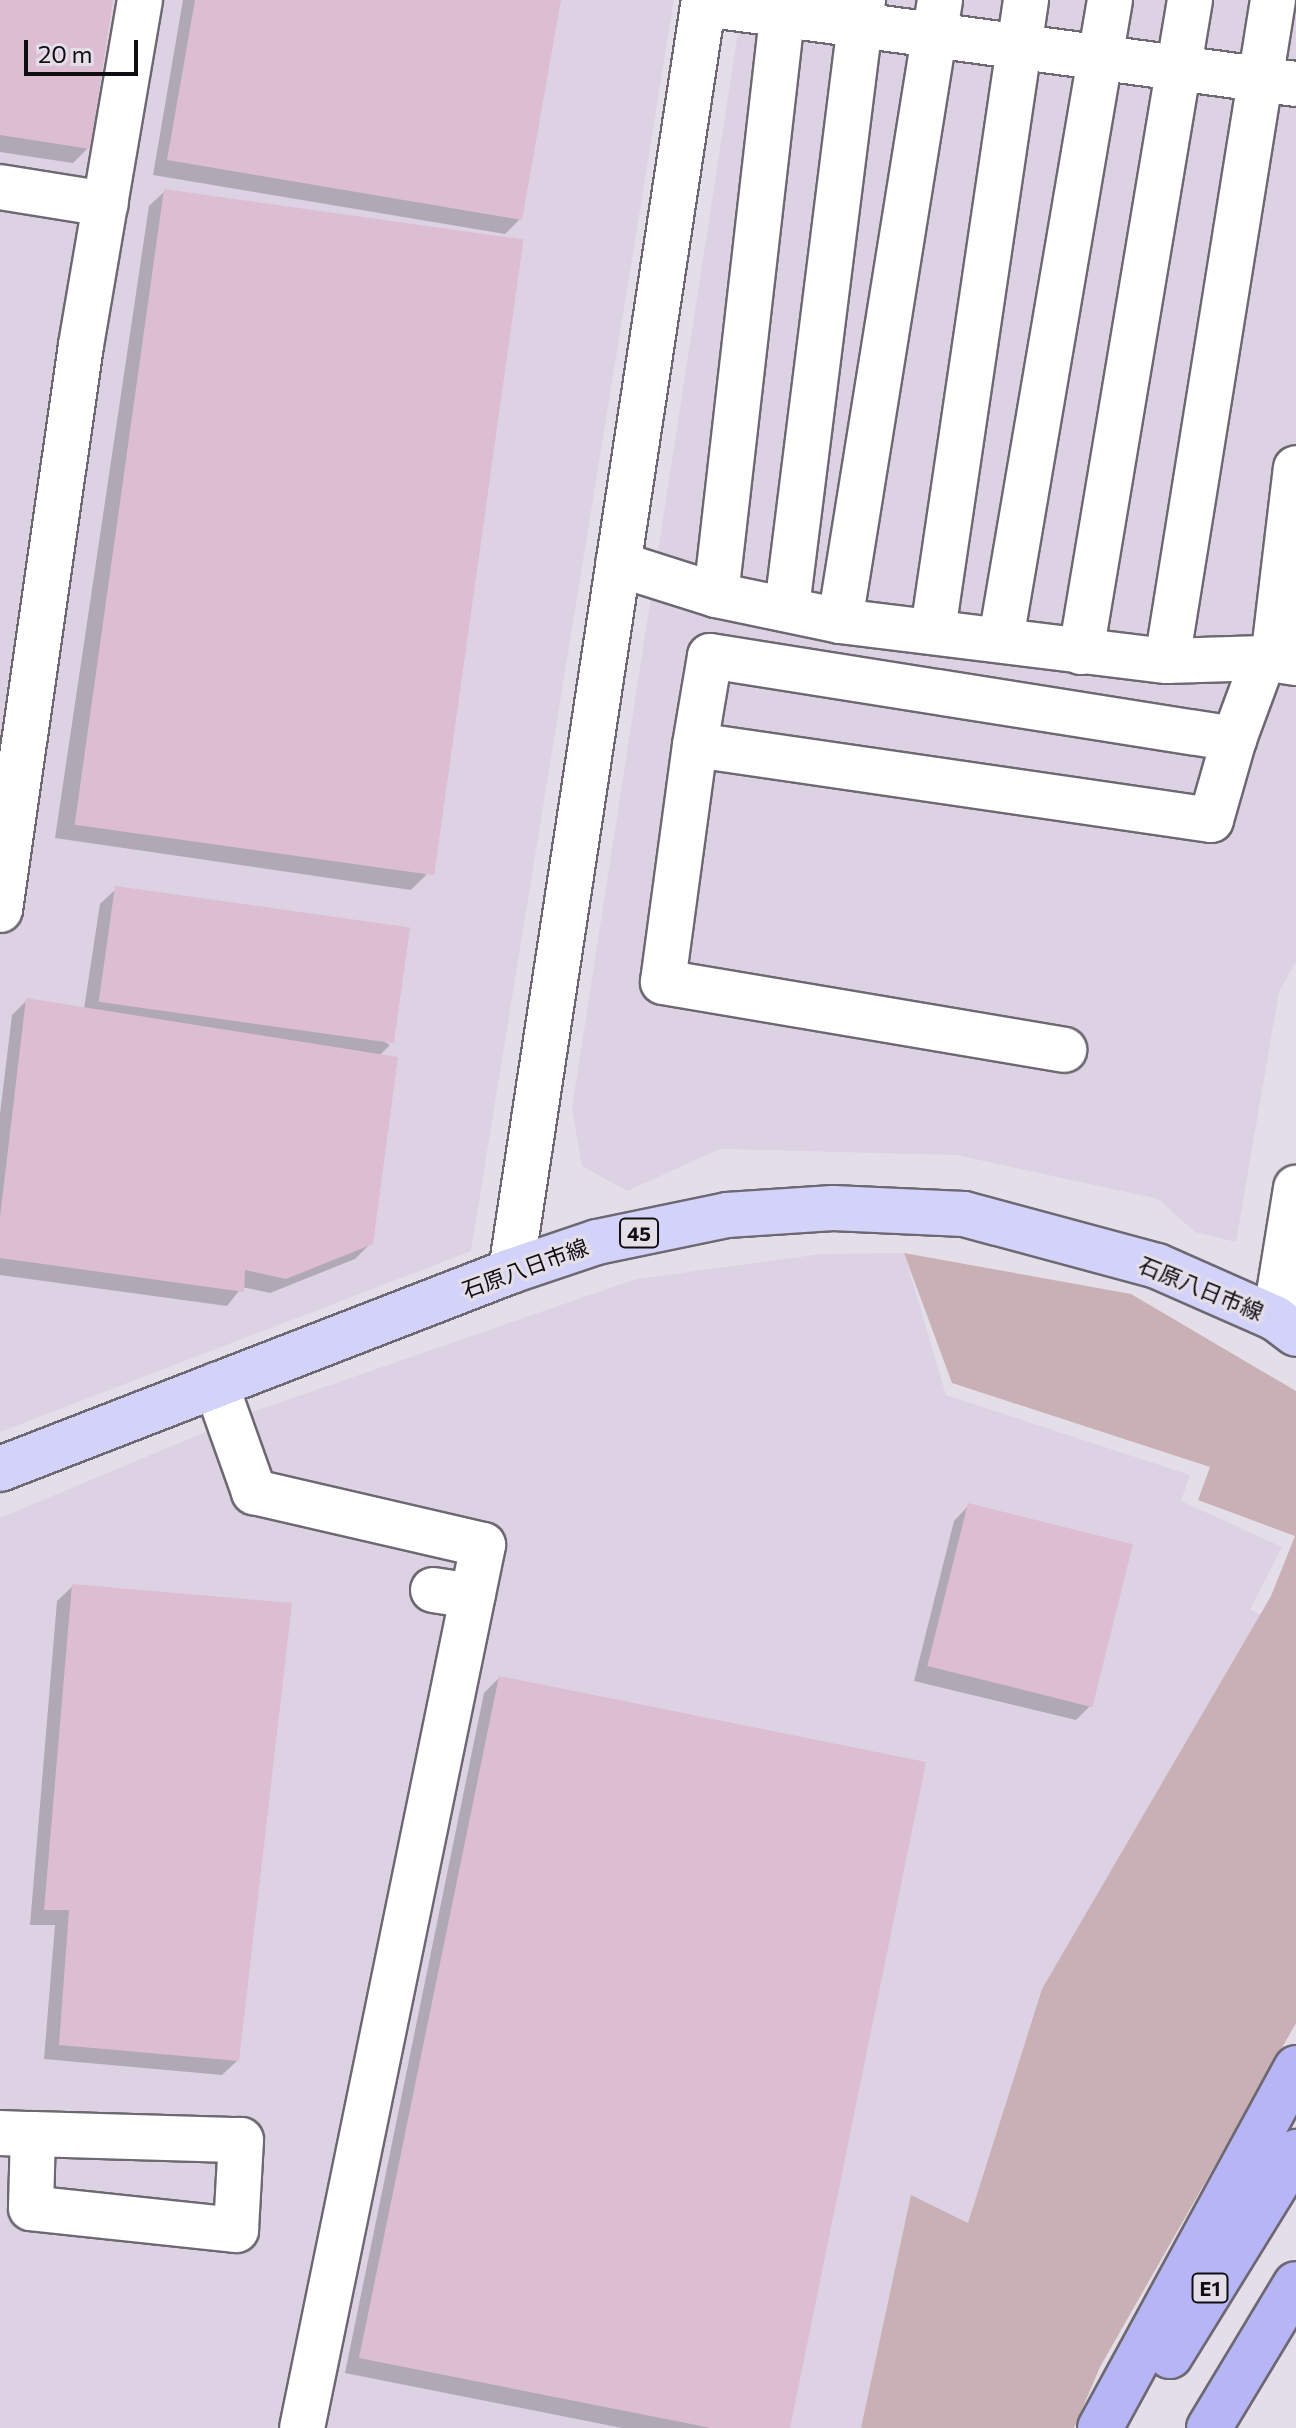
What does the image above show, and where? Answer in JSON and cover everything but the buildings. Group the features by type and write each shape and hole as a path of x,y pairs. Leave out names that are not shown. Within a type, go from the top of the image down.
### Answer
{"highway":[{"path":"1100,2428 1296,2068"},
{"name":"E1","path":"1131,2428 1188,2323 1296,2152"},
{"path":"1209,2428 1296,2284"}],"main road":[{"name":"石原八日市線","path":"0,1469 511,1271 597,1242 727,1215 833,1208 964,1214 1157,1266 1285,1326"}],"street":[{"path":"0,910 106,204 140,0"},
{"path":"933,630 1026,0"},
{"path":"1001,639 1110,0"},
{"path":"1081,652 1190,0"},
{"path":"1167,661 1278,81 1273,0"},
{"path":"511,1271 704,2 937,16 1019,44 1278,81"},
{"path":"716,595 782,6"},
{"path":"787,607 862,11"},
{"path":"840,621 937,16"},
{"path":"0,187 106,204"},
{"path":"695,745 1211,820 1234,739 1278,660 1296,468"},
{"path":"618,564 716,595 787,607 840,621 1167,661 1278,660"},
{"path":"1064,1050 663,982 710,656 1234,739"},
{"path":"1285,1326 1296,1188"},
{"path":"216,1385 254,1492 483,1545 453,1593 302,2428"},
{"path":"16,2134 241,2140 236,2230 31,2208 16,2134"}],"shaded area":[{"path":"0,0 674,0 471,1251 0,1432"},
{"path":"743,0 1296,0 1296,961 1279,992 1236,1242 1195,1232 1158,1199 956,1155 720,1149 627,1191 582,1166 572,1108"},
{"path":"904,1253 946,1395 1190,1475 1181,1501 1282,1547 1250,1610 1296,1628 999,2428 0,2428 0,1518 258,1410 636,1279 821,1254"},
{"path":"904,1253 1131,1294 1296,1391 1296,2023 1100,2367 1074,2428 861,2428 911,2195 968,2223 1042,1989 1271,1596 1295,1536 1198,1500 1210,1467 952,1383"}]}
